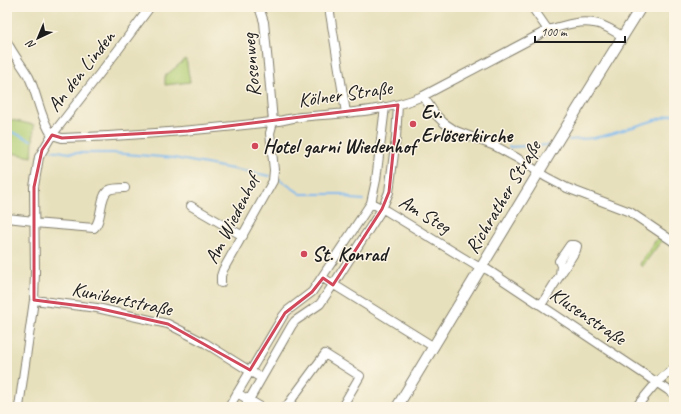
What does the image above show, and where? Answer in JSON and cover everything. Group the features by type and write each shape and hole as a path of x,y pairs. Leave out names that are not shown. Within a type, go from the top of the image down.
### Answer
{"main road":[{"name":"Richrather Straße","path":"397,407 641,7"}],"street":[{"name":"An den Linden","path":"19,407 34,300 34,187 36,167 42,150 52,135 150,7"},
{"name":"Rosenweg","path":"259,7 264,22 273,122"},
{"path":"329,7 346,113"},
{"path":"532,7 548,30"},
{"name":"Kölner Straße","path":"52,135 62,138 188,131 273,122 300,117 346,113 398,105 423,96 548,30 566,25 594,23 606,27 622,36"},
{"path":"8,44 28,77 38,99 45,123 52,135"},
{"path":"423,96 435,114 444,123 456,131 495,146 567,188 630,212 674,242"},
{"path":"247,403 292,325 317,306 333,285 382,208 389,192 396,138 398,105"},
{"path":"229,407 285,314 312,292 323,278 371,203 376,180 385,107"},
{"name":"Am Wiedenhof","path":"221,283 223,270 273,182 274,170 270,133 273,122"},
{"path":"7,218 94,228 98,223 105,194 111,189 125,188"},
{"name":"Am Steg","path":"371,203 382,208 475,265 482,267"},
{"path":"191,206 243,236"},
{"name":"Klusenstraße","path":"482,267 674,394"},
{"path":"541,305 560,275"},
{"path":"323,278 434,347"},
{"name":"Kunibertstraße","path":"34,300 97,308 168,324 250,370 261,378"},
{"path":"286,407 325,354 360,376 342,407"},
{"path":"636,407 657,382 674,368"},
{"path":"237,393 247,403 261,407"}],"highlighted area":[{"path":"398,105 389,192 382,209 333,285 323,278 312,292 285,313 250,370 168,324 97,308 34,300 34,187 42,150 52,135 62,138 188,131"}],"green space":[{"path":"186,59 190,82 165,85 165,76"},
{"path":"7,119 34,125 32,157 7,152"},
{"path":"658,237 662,240 642,267 640,265 641,262"}],"waterway":[{"path":"569,140 594,138 611,134 674,114"},
{"path":"7,130 31,140"},
{"path":"509,147 548,145"},
{"path":"52,150 70,153 113,153 174,158 270,176"},
{"path":"279,179 301,194 342,194 352,199 363,200"}],"place":[{"name":"Ev. Erlöserkirche","path":"413,124"},
{"name":"Hotel garni Wiedenhof","path":"255,146"},
{"name":"St. Konrad","path":"304,254"}]}
